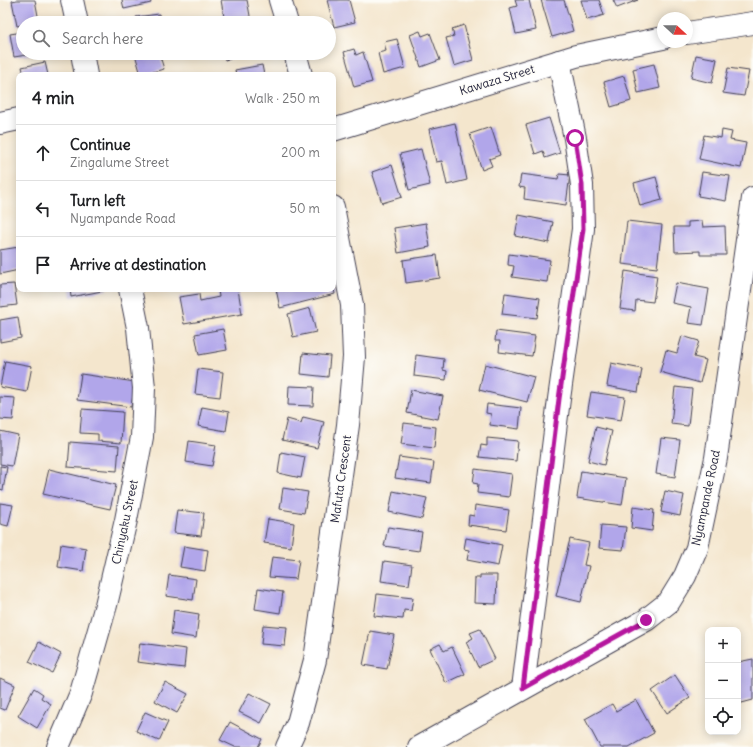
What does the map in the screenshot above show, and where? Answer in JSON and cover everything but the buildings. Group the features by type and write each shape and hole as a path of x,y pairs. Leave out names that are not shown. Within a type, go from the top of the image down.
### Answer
{"street":[{"path":"72,0 75,16"},
{"path":"280,0 285,16"},
{"path":"693,32 753,23"},
{"name":"Kawaza Street","path":"336,129 559,60 657,39"},
{"path":"83,60 85,72"},
{"path":"297,60 300,72"},
{"path":"523,688 559,399 583,229 582,185 578,153 559,60"},
{"path":"0,123 16,120"},
{"name":"Nyampande Road","path":"420,747 646,620 669,602 685,576 697,548 716,458 753,198"},
{"name":"Mafuta Crescent","path":"287,747 298,723 315,660 348,425 354,357 352,305 336,222"},
{"name":"Chinyaku Street","path":"58,747 81,693 106,605 126,520 142,437 144,388 138,328 131,292"}],"route":[{"path":"575,138 582,185 583,229 559,399 523,688 646,620"}]}
